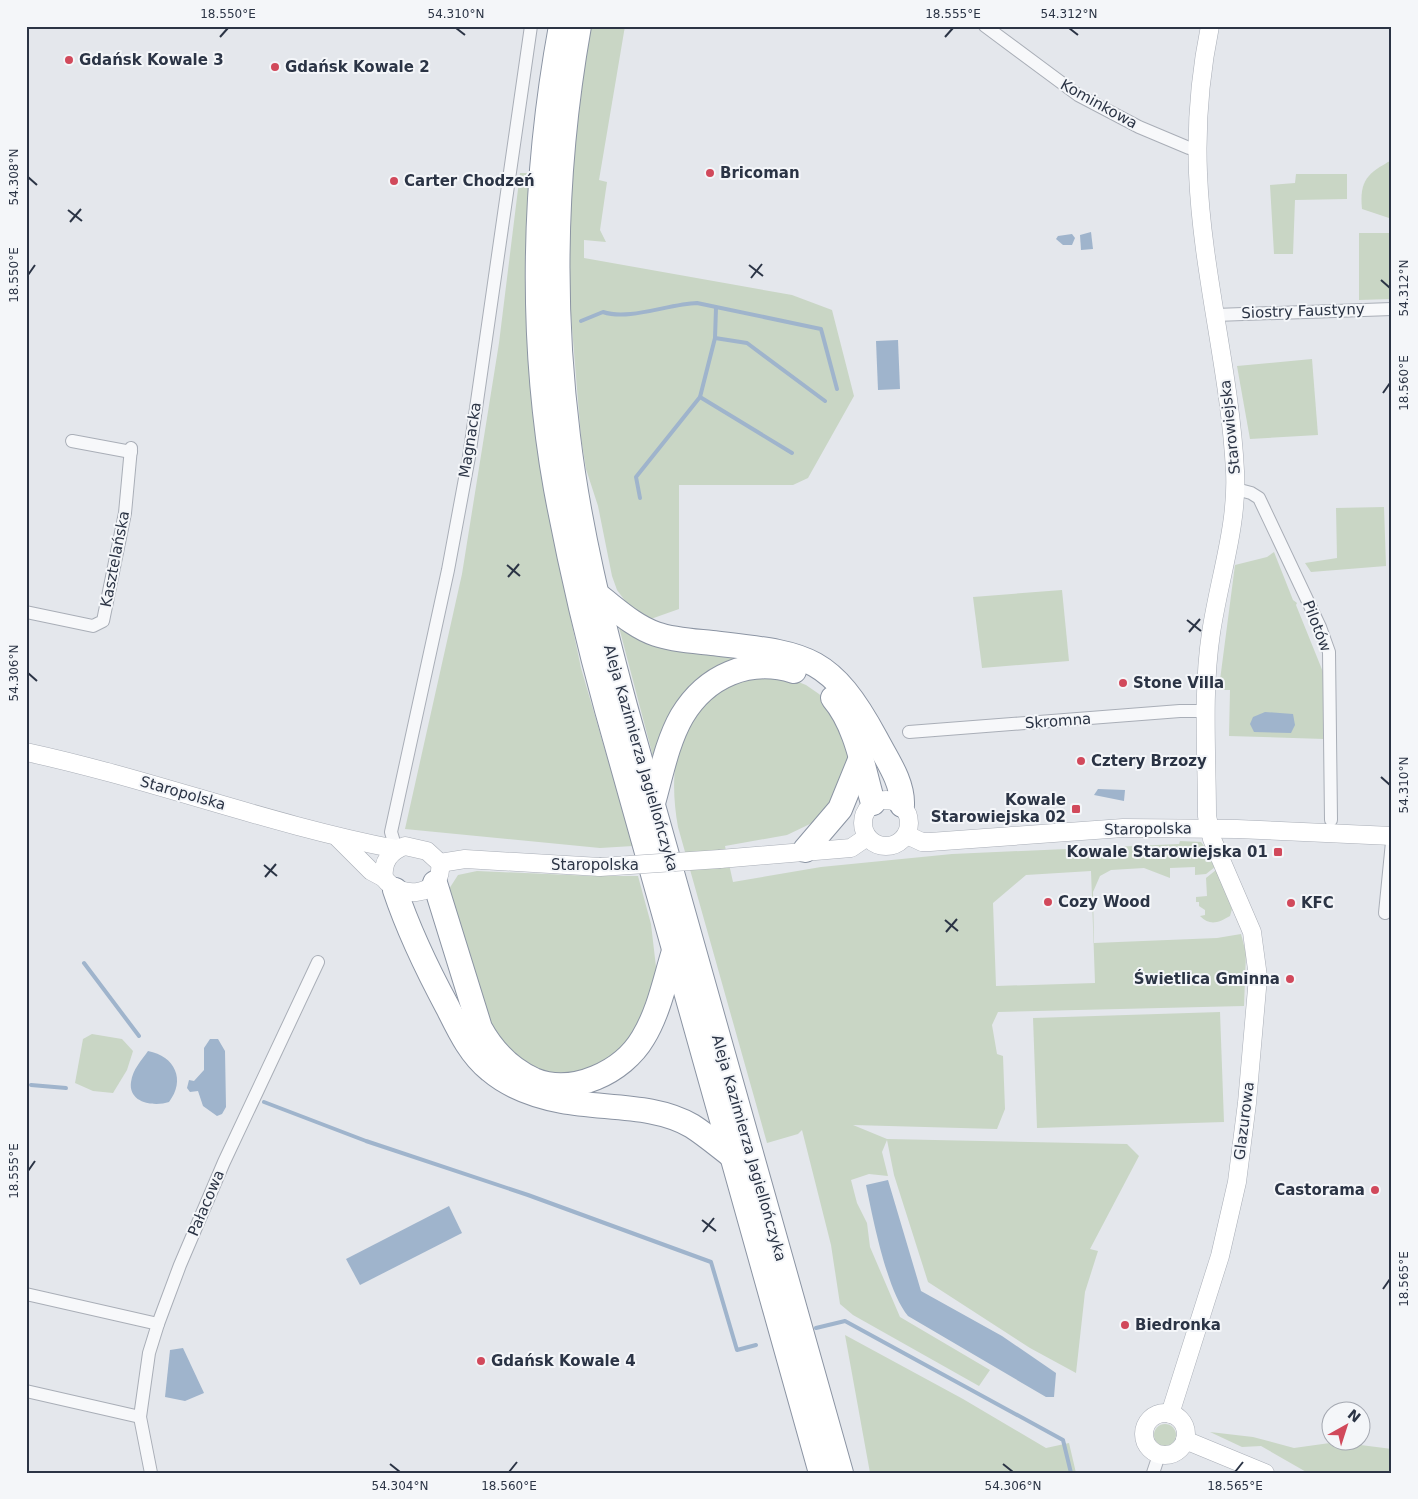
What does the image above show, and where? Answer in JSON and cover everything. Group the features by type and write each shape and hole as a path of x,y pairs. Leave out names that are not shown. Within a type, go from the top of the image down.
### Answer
{"highway":[{"name":"Aleja Kazimierza Jagiellończyka","path":"561,26 544,136 538,252 540,339 546,413 556,488 580,606 674,952 821,1473"},
{"name":"Aleja Kazimierza Jagiellończyka","path":"579,26 571,75 560,184 557,300 561,373 568,438 596,594 841,1473"},
{"path":"596,594 631,620 656,634 701,642 783,651 796,655 823,669 839,682 852,698 866,722 896,778 902,793 902,806"},
{"path":"653,803 670,743 682,716 710,684 727,673 746,667 766,665 801,673 818,683 838,704 846,717 873,803"},
{"path":"805,850 840,809 860,760"},
{"path":"438,873 480,1028 493,1049 507,1063 535,1080 555,1084 589,1080 606,1073 626,1059 644,1037 650,1024 674,952"},
{"path":"390,884 418,953 463,1037 476,1057 490,1070 508,1083 531,1094 564,1102 658,1113 692,1126 732,1156"}],"main road":[{"name":"Starowiejska","path":"1209,828 1206,711 1211,634 1236,489 1233,443 1201,210 1198,110 1210,26"},
{"name":"Staropolska","path":"26,752 106,770 338,838 396,849"},
{"path":"888,799 902,806 910,819 906,835 901,841 887,846 880,846 867,837 864,830 864,815 873,803 888,799"},
{"name":"Staropolska","path":"906,835 922,842 930,842 1072,830 1209,828 1392,836"},
{"name":"Glazurowa","path":"1170,1414 1220,1256 1237,1182 1247,1103 1258,977 1252,932 1209,828"},
{"name":"Staropolska","path":"438,873 465,859 600,867 851,848 867,837"},
{"name":"Staropolska","path":"338,838 371,871 390,884"},
{"path":"405,846 427,851 438,873 422,891 411,893 390,884 383,870 386,862 396,849 405,846"},
{"path":"1170,1414 1183,1424 1186,1432 1185,1440 1175,1453 1159,1455 1146,1444 1144,1428 1154,1416 1170,1414"},
{"path":"1185,1440 1265,1473"}],"street":[{"name":"Magnacka","path":"396,849 391,832 448,570 467,466 531,26"},
{"name":"Kominkowa","path":"985,26 1078,95 1139,126 1189,148 1198,148"},
{"name":"Siostry Faustyny","path":"1215,315 1392,309"},
{"name":"Kasztelańska","path":"26,612 93,626 103,621 125,513 131,450 72,441"},
{"name":"Pilotów","path":"1236,489 1251,493 1259,498 1320,627 1329,652 1331,820"},
{"name":"Skromna","path":"909,732 1180,711 1206,711"},
{"path":"1385,913 1390,888 1392,842"},
{"name":"Pałacowa","path":"151,1473 140,1417 150,1353 158,1324 180,1265 224,1162 318,962"},
{"path":"26,1294 158,1324"},
{"path":"26,1391 140,1417"},
{"path":"1153,1473 1159,1455"}],"green space":[{"path":"587,26 625,26 599,180 607,182 600,230 606,242 584,240 584,258 792,295 832,310 854,396 808,478 793,485 679,485 679,609 648,620 626,602 617,590 612,576 598,506 586,469 581,438 570,303 569,193"},
{"path":"1392,160 1392,219 1362,209 1361,199 1367,178"},
{"path":"520,173 530,173 526,252 528,340 544,490 581,668 633,846 600,848 405,829 462,574 499,343"},
{"path":"1296,174 1347,174 1347,199 1295,200 1293,254 1274,254 1270,185 1295,183"},
{"path":"1359,233 1392,233 1392,299 1359,300"},
{"path":"1312,359 1318,435 1250,439 1237,366"},
{"path":"1384,507 1386,566 1311,572 1305,563 1337,558 1336,508"},
{"path":"1274,552 1293,600 1297,603 1296,605 1323,672 1324,739 1229,736 1230,690 1220,690 1220,680 1235,565 1267,557"},
{"path":"1062,590 1069,661 982,668 973,597"},
{"path":"615,612 766,657 724,665 656,768"},
{"path":"757,674 788,678 806,685 819,694 832,707 847,743 849,764 836,801 812,823 787,835 725,846 733,882 821,867 952,854 1179,844 1180,841 1201,842 1208,851 1215,867 1206,874 1195,875 1195,867 1170,868 1170,878 1144,868 1111,870 1100,876 1093,892 1094,943 1217,938 1241,934 1246,953 1244,1006 998,1012 992,1025 997,1054 1003,1056 1005,1109 997,1129 853,1125 887,1139 1127,1144 1139,1156 1090,1249 1098,1251 1085,1292 1076,1373 1030,1348 928,1282 894,1175 887,1140 882,1152 888,1176 869,1174 851,1180 857,1203 867,1223 870,1247 900,1317 990,1370 979,1386 853,1315 840,1304 831,1245 802,1130 798,1134 767,1143 678,827 675,808 675,770 678,752 683,735 691,719 702,704 721,687","holes":["1091,871 1095,983 996,986 993,903 1026,875"]},
{"path":"1216,870 1232,909 1230,916 1218,922 1211,922 1200,916 1205,915 1205,910 1199,906 1199,902 1196,902 1196,897 1207,896 1206,878"},
{"path":"477,871 638,876 651,924 656,967 655,990 644,1022 604,1068 548,1077 498,1045 449,889 458,875"},
{"path":"1220,1012 1224,1122 1037,1128 1033,1018"},
{"path":"92,1034 122,1039 133,1051 127,1070 113,1093 93,1091 75,1083 83,1039"},
{"path":"845,1335 963,1399 1046,1448 1069,1443 1076,1473 870,1473"},
{"path":"1165,1424 1173,1427 1176,1435 1173,1443 1165,1446 1157,1443 1154,1435 1157,1427"},
{"path":"1210,1432 1253,1437 1294,1448 1320,1444 1320,1452 1370,1452 1370,1446 1392,1449 1392,1473 1308,1473 1261,1446 1242,1447"}],"water":[{"path":"1091,232 1093,249 1081,250 1080,235"},
{"path":"1072,234 1075,238 1072,245 1063,245 1056,239 1058,236"},
{"path":"898,340 900,389 878,390 876,341"},
{"path":"1265,712 1293,714 1295,725 1291,733 1254,732 1250,724 1253,717"},
{"path":"1098,789 1125,790 1124,801 1094,795"},
{"path":"210,1039 218,1039 225,1051 226,1107 222,1114 217,1116 203,1106 198,1091 190,1092 187,1088 189,1080 194,1081 204,1070 204,1048"},
{"path":"148,1051 165,1058 175,1070 177,1085 169,1102 156,1104 143,1102 134,1095 131,1089 134,1073"},
{"path":"888,1180 921,1291 1002,1336 1056,1373 1054,1397 1046,1397 908,1316 900,1305 887,1273 866,1185"},
{"path":"449,1206 462,1233 360,1285 346,1259"},
{"path":"183,1348 204,1393 185,1401 165,1397 170,1350"}],"waterway":[{"path":"581,321 603,312 625,315 697,303 821,329 837,389"},
{"path":"640,498 636,477 700,397 715,338 716,308"},
{"path":"715,338 747,343 825,401"},
{"path":"700,397 792,453"},
{"path":"84,963 139,1036"},
{"path":"31,1085 66,1088"},
{"path":"264,1102 366,1141 528,1195 711,1262 737,1350 756,1345"},
{"path":"816,1328 845,1321 1063,1440 1071,1473"}],"place":[{"name":"Gdańsk Kowale 3","path":"69,60"},
{"name":"Gdańsk Kowale 2","path":"275,67"},
{"name":"Bricoman","path":"710,173"},
{"name":"Carter Chodzeń","path":"394,181"},
{"name":"Stone Villa","path":"1123,683"},
{"name":"Cztery Brzozy","path":"1081,761"},
{"name":"Kowale Starowiejska 02","path":"1076,809"},
{"name":"Kowale Starowiejska 01","path":"1278,852"},
{"name":"Cozy Wood","path":"1048,902"},
{"name":"KFC","path":"1291,903"},
{"name":"Świetlica Gminna","path":"1290,979"},
{"name":"Castorama","path":"1375,1190"},
{"name":"Biedronka","path":"1125,1325"},
{"name":"Gdańsk Kowale 4","path":"481,1361"}]}
